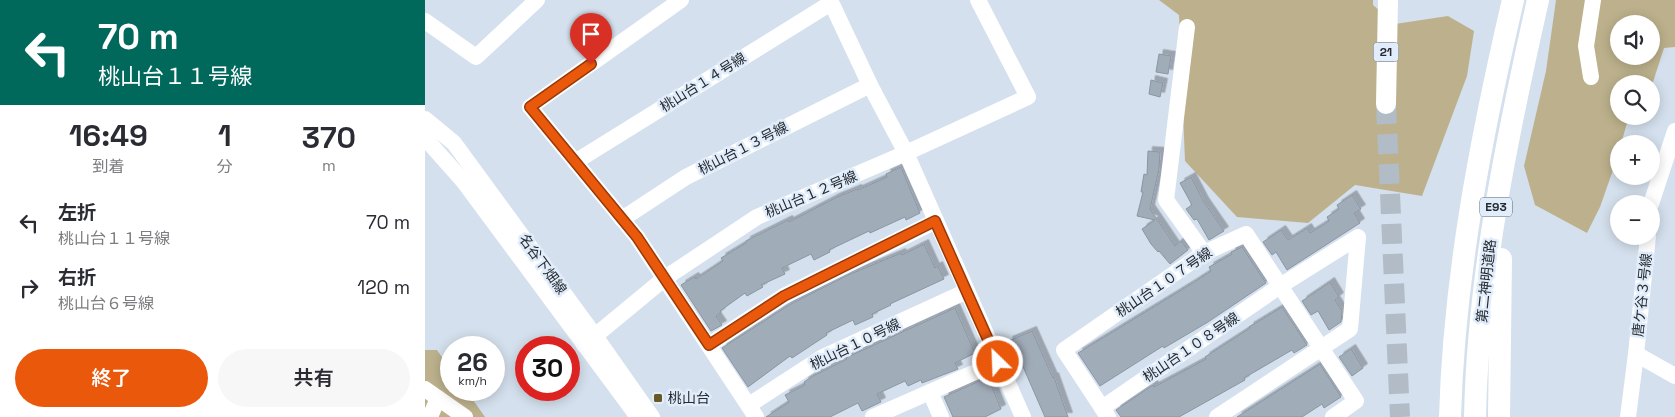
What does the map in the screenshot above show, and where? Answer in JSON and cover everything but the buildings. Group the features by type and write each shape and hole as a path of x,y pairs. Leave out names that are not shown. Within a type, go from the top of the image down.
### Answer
{"highway":[{"name":"第二神明道路","path":"1450,417 1459,296 1468,227 1478,164 1513,0"},
{"name":"第二神明道路","path":"1475,417 1481,321 1492,229 1516,99 1538,0"},
{"path":"1499,417 1500,272 1503,220 1516,99"},
{"path":"1439,417 1444,348 1453,286 1463,227 1478,164"}],"main road":[{"name":"21","path":"1386,104 1388,0"}],"street":[{"path":"681,0 530,107 637,237 752,411"},
{"name":"桃山台１２号線","path":"590,340 665,278 757,217 906,153 1028,97 978,0"},
{"path":"1591,77 1586,46 1593,0"},
{"path":"425,21 476,57 532,1"},
{"path":"831,1 870,85 906,153 1023,417"},
{"name":"桃山台１４号線","path":"575,162 831,1"},
{"path":"1187,27 1166,200 1204,253"},
{"name":"桃山台１３号線","path":"622,219 686,177 870,85"},
{"name":"名谷下畑線","path":"425,119 455,142 590,340 638,417"},
{"path":"1654,195 1675,131"},
{"name":"名谷下畑線","path":"425,138 464,182 652,417"},
{"path":"709,345 784,296 935,221"},
{"name":"桃山台１０７号線","path":"1105,412 1064,350 1204,253 1246,234 1356,401 1333,417"},
{"name":"桃山台１０８号線","path":"1105,412 1280,286 1358,237 1350,330 1321,347"},
{"name":"唐ケ谷３号線","path":"1628,417 1647,245"},
{"name":"桃山台１０号線","path":"752,411 823,357 967,291"},
{"path":"1217,417 1321,347"},
{"path":"1636,354 1675,376"},
{"path":"873,417 998,362"},
{"path":"930,392 941,417"},
{"path":"430,417 432,393"},
{"path":"432,393 465,417"}],"shaded area":[{"path":"1159,0 1373,0 1373,5 1395,24 1448,16 1474,31 1467,76 1422,196 1355,185 1308,223 1237,217 1185,161 1179,15"},
{"path":"1556,0 1675,0 1675,47 1664,48 1660,60 1660,15 1610,15 1610,65 1658,65 1655,75 1610,75 1610,125 1626,125 1624,135 1610,135 1610,179 1600,207 1587,233 1535,205 1524,166 1546,71"},
{"path":"425,350 437,350 440,354 440,401 474,401 485,417 425,417"}],"tunnel":[{"path":"1386,104 1400,417"}],"place":[{"name":"桃山台","path":"658,398"}],"route":[{"path":"591,64 530,107 637,237 709,345 784,296 935,221 998,362"}]}
